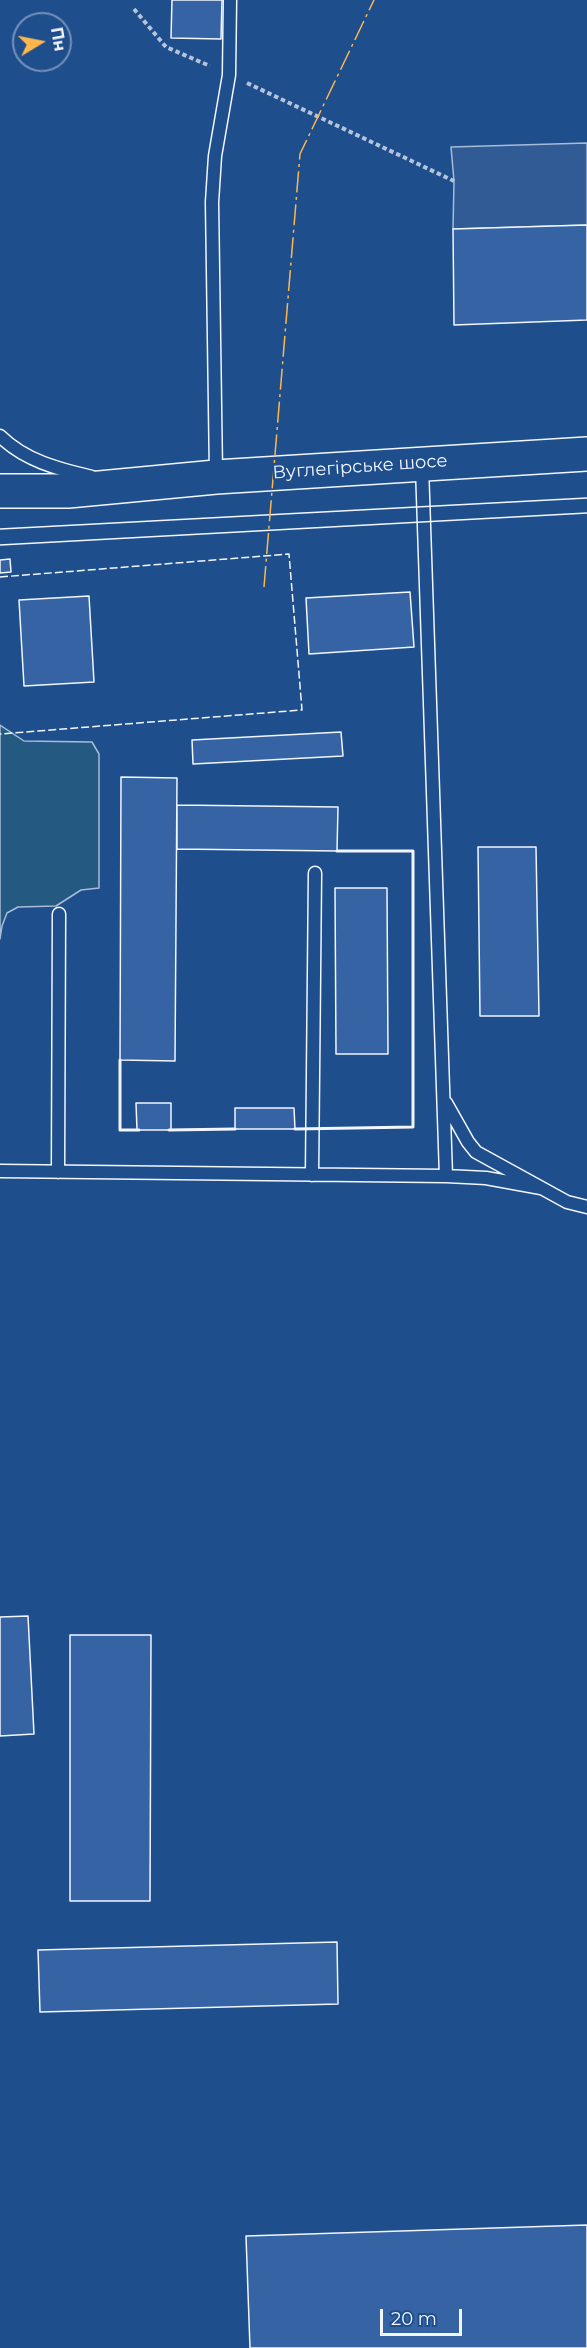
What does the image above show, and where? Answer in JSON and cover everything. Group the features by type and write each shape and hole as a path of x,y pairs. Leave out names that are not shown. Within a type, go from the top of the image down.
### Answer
{"street":[{"name":"Вуглегірське шосе","path":"0,491 68,491 216,477 587,454"}],"lane":[{"path":"216,477 212,202 215,156 229,75 230,0"},
{"path":"0,436 33,460 60,470 134,486"},
{"path":"422,463 446,1176"},
{"path":"312,1175 315,873"},
{"path":"58,1172 59,914"},
{"path":"443,1099 462,1134 476,1152 567,1202 587,1207"},
{"path":"0,1171 446,1176 486,1178 541,1188"}],"path":[{"path":"134,9 166,46 454,181"}],"shaded area":[{"path":"587,143 587,225 453,229 454,181 451,147"},
{"path":"0,725 24,741 92,742 99,754 99,888 81,890 56,906 18,907 7,913 0,939"}],"building":[{"path":"172,0 222,0 221,39 171,38"},
{"path":"587,225 587,320 454,325 453,229"},
{"path":"10,559 11,572 0,573 0,560"},
{"path":"410,592 414,647 309,654 306,598"},
{"path":"89,596 94,682 24,686 19,600"},
{"path":"341,732 343,756 193,764 192,740"},
{"path":"121,777 177,778 175,1061 120,1060"},
{"path":"177,805 338,807 337,851 177,849"},
{"path":"478,847 536,847 539,1016 480,1016"},
{"path":"335,888 387,888 388,1054 336,1054"},
{"path":"136,1103 171,1103 171,1130 137,1130"},
{"path":"235,1108 294,1108 295,1129 235,1129"},
{"path":"28,1616 34,1734 0,1736 0,1617"},
{"path":"70,1635 151,1635 150,1901 70,1901"},
{"path":"337,1942 338,2004 40,2012 38,1950"},
{"path":"587,2225 587,2348 250,2348 246,2236"}],"tram line":[{"path":"0,529 587,498"},
{"path":"0,545 587,513"}],"fence":[{"path":"0,577 289,554 302,710 0,734"}],"wall":[{"path":"295,1129 413,1127 413,851 337,851"},
{"path":"120,1060 120,1130 139,1130"},
{"path":"169,1130 235,1129"}],"power":[{"path":"264,587 300,154 374,0"}]}
